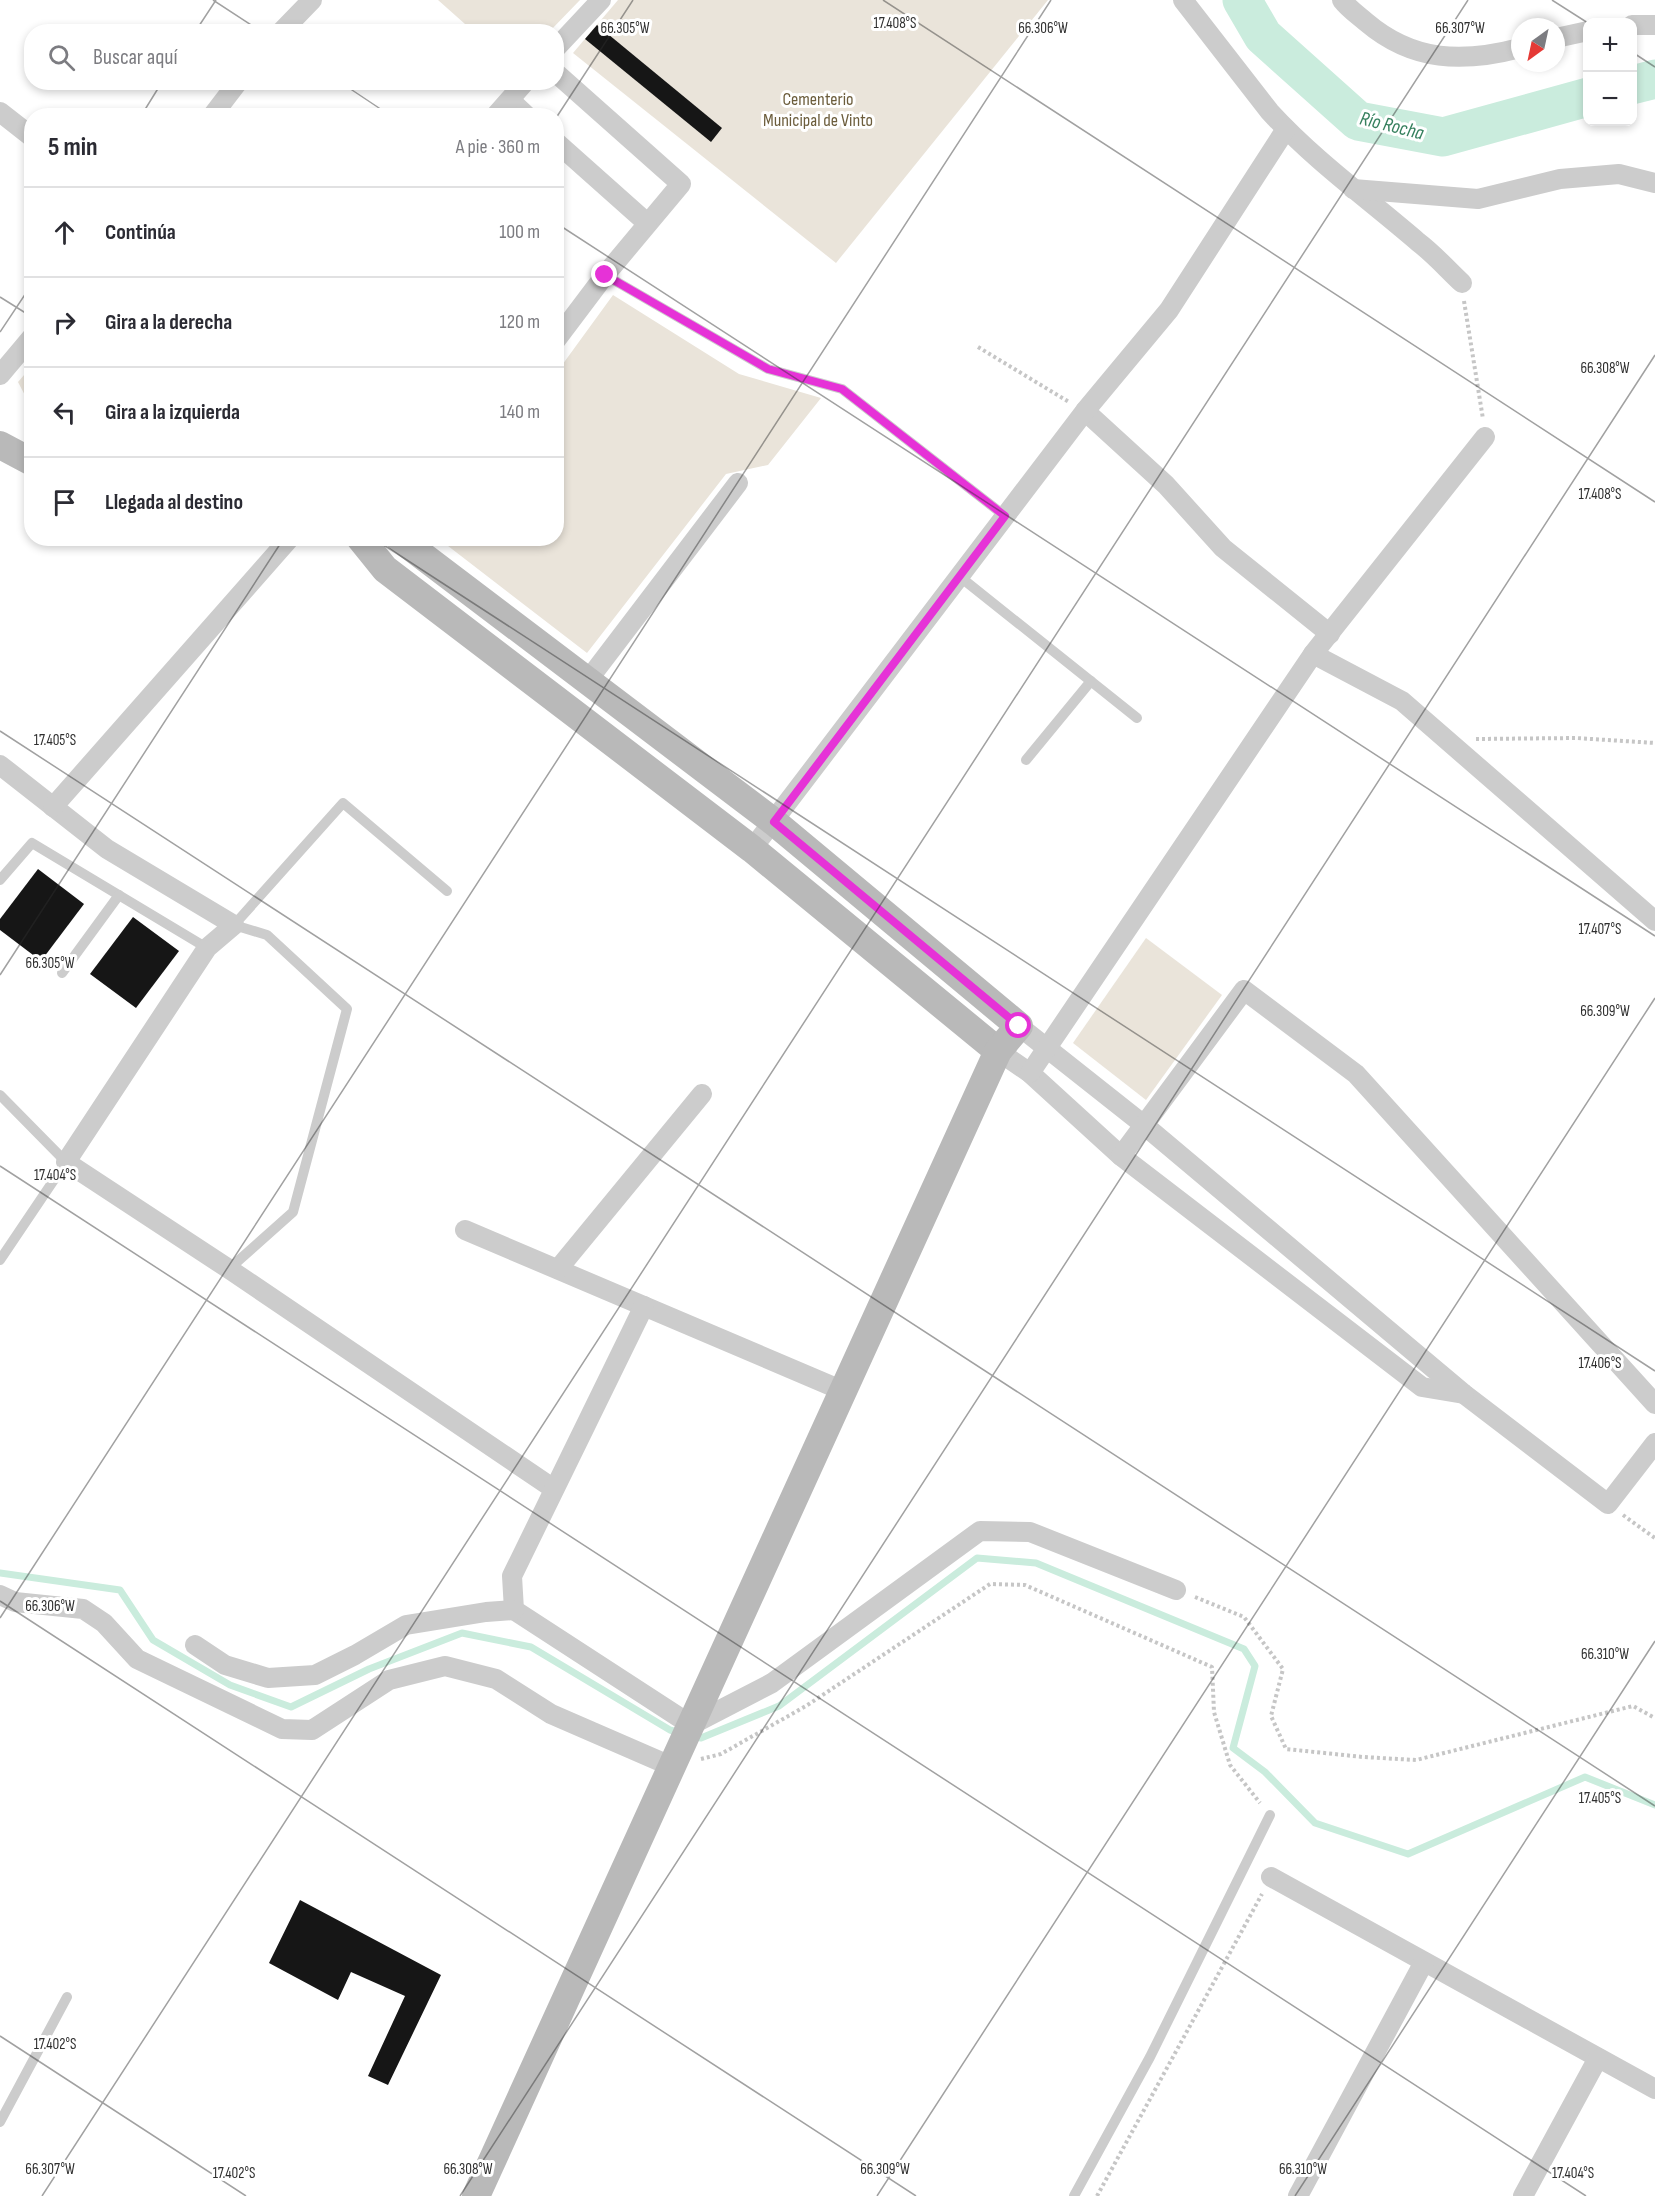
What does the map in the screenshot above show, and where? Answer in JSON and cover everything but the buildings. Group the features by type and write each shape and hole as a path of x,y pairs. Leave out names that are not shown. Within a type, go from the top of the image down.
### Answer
{"street":[{"path":"290,24 312,0"},
{"path":"564,39 601,0"},
{"path":"1184,0 1241,76 1286,129 1353,189 1420,243 1462,283"},
{"path":"1342,0 1383,36 1422,54 1458,58 1511,49"},
{"path":"1637,25 1655,25"},
{"path":"1565,36 1583,32"},
{"path":"564,80 681,184 605,275 564,329"},
{"path":"218,108 232,90"},
{"path":"502,108 518,90"},
{"path":"510,100 518,108"},
{"path":"0,112 24,131"},
{"path":"752,849 1085,411 1169,310 1286,129"},
{"path":"564,149 647,223"},
{"path":"1353,189 1478,200 1560,179 1619,174 1655,183"},
{"path":"0,375 24,346"},
{"path":"1085,411 1166,485 1223,548 1330,634"},
{"path":"1030,1073 1313,654 1485,437"},
{"path":"0,445 24,458"},
{"path":"588,680 738,483"},
{"path":"53,807 283,546"},
{"path":"366,546 384,569 752,849 998,1051 1030,1073 1121,1156 1422,1387 1464,1394"},
{"path":"384,569 400,546"},
{"path":"412,546 774,822 1047,1050 1144,1125 1464,1394 1608,1504 1655,1443"},
{"path":"1313,654 1402,701 1655,921"},
{"path":"0,765 107,849 234,925 207,948 66,1162 230,1269 554,1489"},
{"path":"1121,1156 1244,990 1356,1074 1655,1404"},
{"path":"476,2196 841,1390 998,1051 1019,1026"},
{"path":"558,1269 702,1094"},
{"path":"465,1230 841,1390"},
{"path":"514,1610 512,1576 645,1306"},
{"path":"0,1595 15,1602 83,1609 104,1623 137,1659 282,1729 312,1730 389,1680 445,1666 496,1679 551,1714 684,1740 772,1683 980,1532 1030,1532 1176,1590"},
{"path":"195,1645 225,1665 268,1678 315,1675 406,1625 486,1612 514,1610 684,1740"},
{"path":"1271,1877 1655,2089"},
{"path":"1298,2196 1424,1962"},
{"path":"1523,2196 1598,2058"}],"lane":[{"path":"605,275 768,369 842,389 1005,516"},
{"path":"959,576 1137,718"},
{"path":"1026,760 1091,681"},
{"path":"230,1269 293,1212 347,1009 267,934 234,925 344,803 447,891"},
{"path":"0,880 32,843 207,948"},
{"path":"62,973 120,895"},
{"path":"0,1095 66,1162 0,1260"},
{"path":"1074,2196 1150,2057 1270,1815"},
{"path":"0,2122 67,1997"}],"path":[{"path":"1462,283 1485,437"},
{"path":"978,347 1085,411"},
{"path":"1446,739 1576,738 1655,743"},
{"path":"1608,1504 1655,1538"},
{"path":"684,1740 721,1754 806,1706 990,1584 1025,1585 1212,1667 1214,1712 1230,1765 1270,1815"},
{"path":"1176,1590 1244,1617 1283,1669 1271,1716 1286,1749 1416,1760 1634,1707 1655,1718"},
{"path":"1097,2196 1271,1877"}],"green space":[{"path":"438,0 580,0 557,24 465,24"},
{"name":"Cementerio Municipal de Vinto","path":"618,0 1048,0 836,263 573,53"},
{"path":"613,295 739,374 821,398 768,465 726,474 587,653 448,546 564,546 564,362"},
{"path":"24,375 24,394 18,382"},
{"path":"1146,938 1222,995 1146,1100 1073,1043"}],"waterway":[{"name":"Río Rocha","path":"1242,0 1263,36 1358,121 1443,137 1583,98"},
{"name":"Río Rocha","path":"1637,84 1655,79"},
{"path":"692,1736 701,1738 779,1706 977,1558 1036,1563 1244,1649 1255,1666 1233,1748 1265,1772 1315,1823 1408,1854 1585,1777 1655,1805"},
{"path":"0,1573 120,1590 153,1640 230,1685 291,1707 369,1669 462,1633 531,1647 670,1730 681,1733"}],"route":[{"path":"605,275 768,369 842,389 1005,516 774,822 1019,1026"}]}
